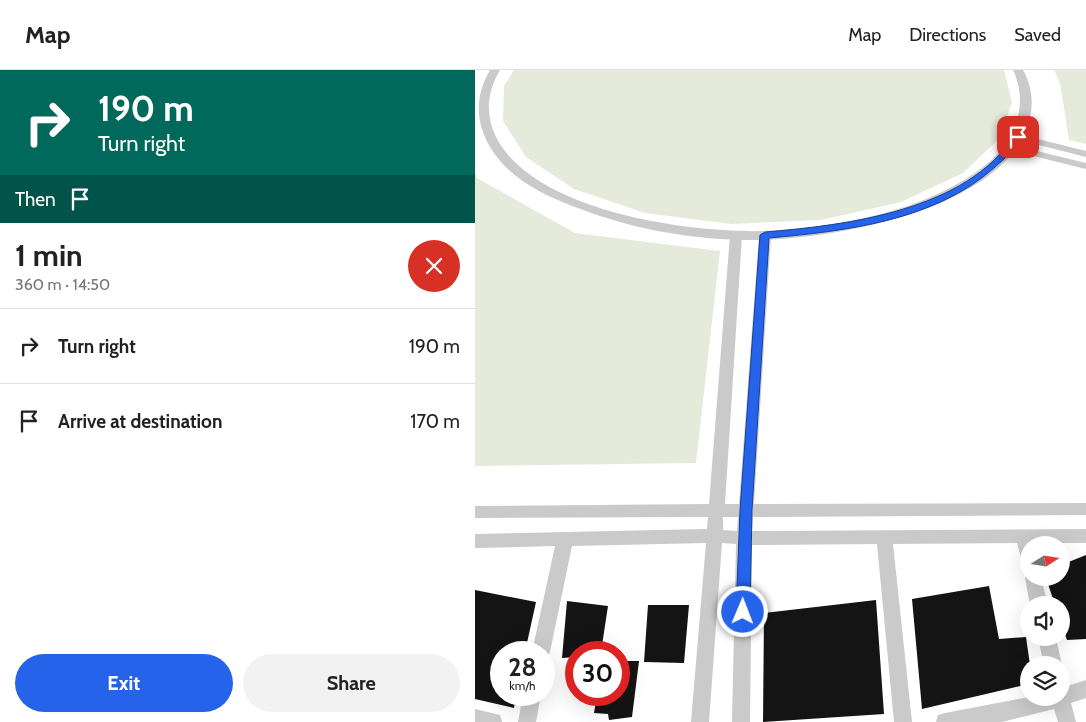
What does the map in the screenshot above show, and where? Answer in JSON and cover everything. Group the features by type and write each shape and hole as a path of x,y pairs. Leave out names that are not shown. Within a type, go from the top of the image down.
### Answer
{"street":[{"path":"495,70 480,88 483,125 501,157 537,186 590,211 658,228 736,235 765,235 837,228 887,218 938,200 978,178 1015,142 1026,114 1027,95 1018,70"},
{"path":"1015,142 1086,154"},
{"path":"1015,142 1086,166"},
{"path":"700,722 719,489 736,235"},
{"path":"741,722 744,538 765,235"},
{"path":"475,512 1086,509"},
{"path":"475,541 715,536 744,538 1020,536"},
{"path":"1070,536 1086,536"},
{"path":"884,537 903,722"},
{"path":"543,641 565,539"},
{"path":"1070,695 1086,689"},
{"path":"527,722 530,706"},
{"path":"945,722 1006,712 1030,706"},
{"path":"1063,706 1067,722"},
{"path":"475,718 493,722"}],"shaded area":[{"path":"514,70 1004,70 1012,102 1000,138 963,173 901,202 821,220 731,224 645,213 574,189 526,157 503,121 504,86"},
{"path":"1054,70 1086,70 1086,144 1069,140 1060,83"},
{"path":"475,171 477,178 575,233 720,251 696,463 475,466"}],"building":[{"path":"1086,555 1086,639 1070,640 1070,596 1052,596 1049,586 1070,586 1070,561"},
{"path":"989,586 999,639 1020,637 1020,646 1027,646 1029,656 1020,656 1020,686 922,709 912,599"},
{"path":"475,590 536,602 527,641 490,641 490,702 475,699"},
{"path":"876,600 884,714 763,722 764,613"},
{"path":"567,601 608,606 603,641 565,641 565,658 562,658"},
{"path":"648,605 689,605 684,663 644,662"},
{"path":"630,661 639,661 632,717 609,720 608,714 594,713 595,706 630,706"}],"route":[{"path":"743,612 744,538 765,235 828,230 887,218 938,200 978,178 1012,148 1018,137"}]}
